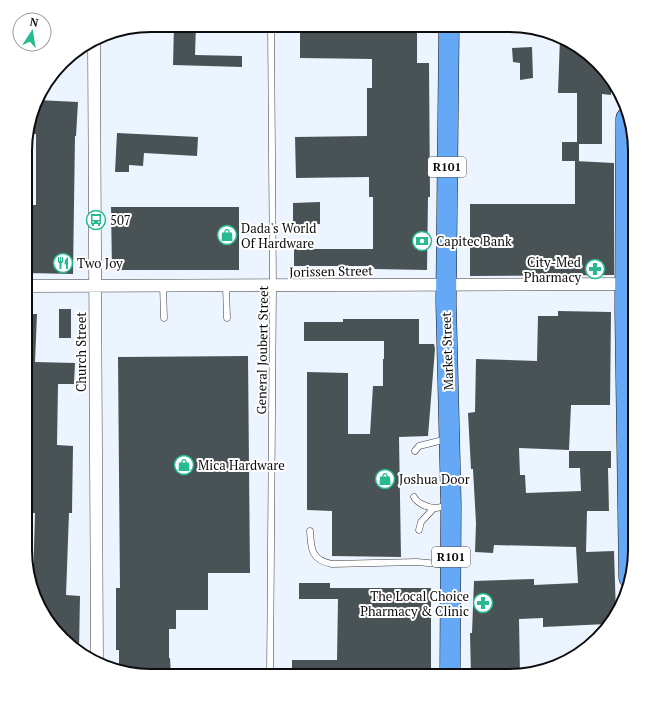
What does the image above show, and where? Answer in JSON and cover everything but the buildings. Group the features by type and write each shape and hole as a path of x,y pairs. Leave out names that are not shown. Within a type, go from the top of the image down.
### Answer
{"main road":[{"name":"Market Street","path":"449,32 446,284 450,438 443,506 451,565 450,669"},
{"path":"626,130 628,201"}],"street":[{"name":"Church Street","path":"94,46 97,655"},
{"name":"Jorissen Street","path":"32,286 628,284"}],"lane":[{"name":"General Joubert Street","path":"270,669 273,286 271,32"},
{"path":"163,286 164,318"},
{"path":"226,286 227,318"},
{"path":"416,451 419,446 450,438"},
{"path":"414,497 415,500 422,504 443,506"},
{"path":"418,530 421,522 443,506"},
{"path":"310,531 311,547 317,558 322,562 332,564 417,562 451,565"}],"place":[{"name":"507","path":"96,220"},
{"name":"Dada's World Of Hardware","path":"227,235"},
{"name":"Capitec Bank","path":"422,241"},
{"name":"Two Joy","path":"63,263"},
{"name":"City-Med Pharmacy","path":"595,269"},
{"name":"Mica Hardware","path":"184,465"},
{"name":"Joshua Door","path":"385,479"},
{"name":"The Local Choice Pharmacy & Clinic","path":"483,603"}]}
